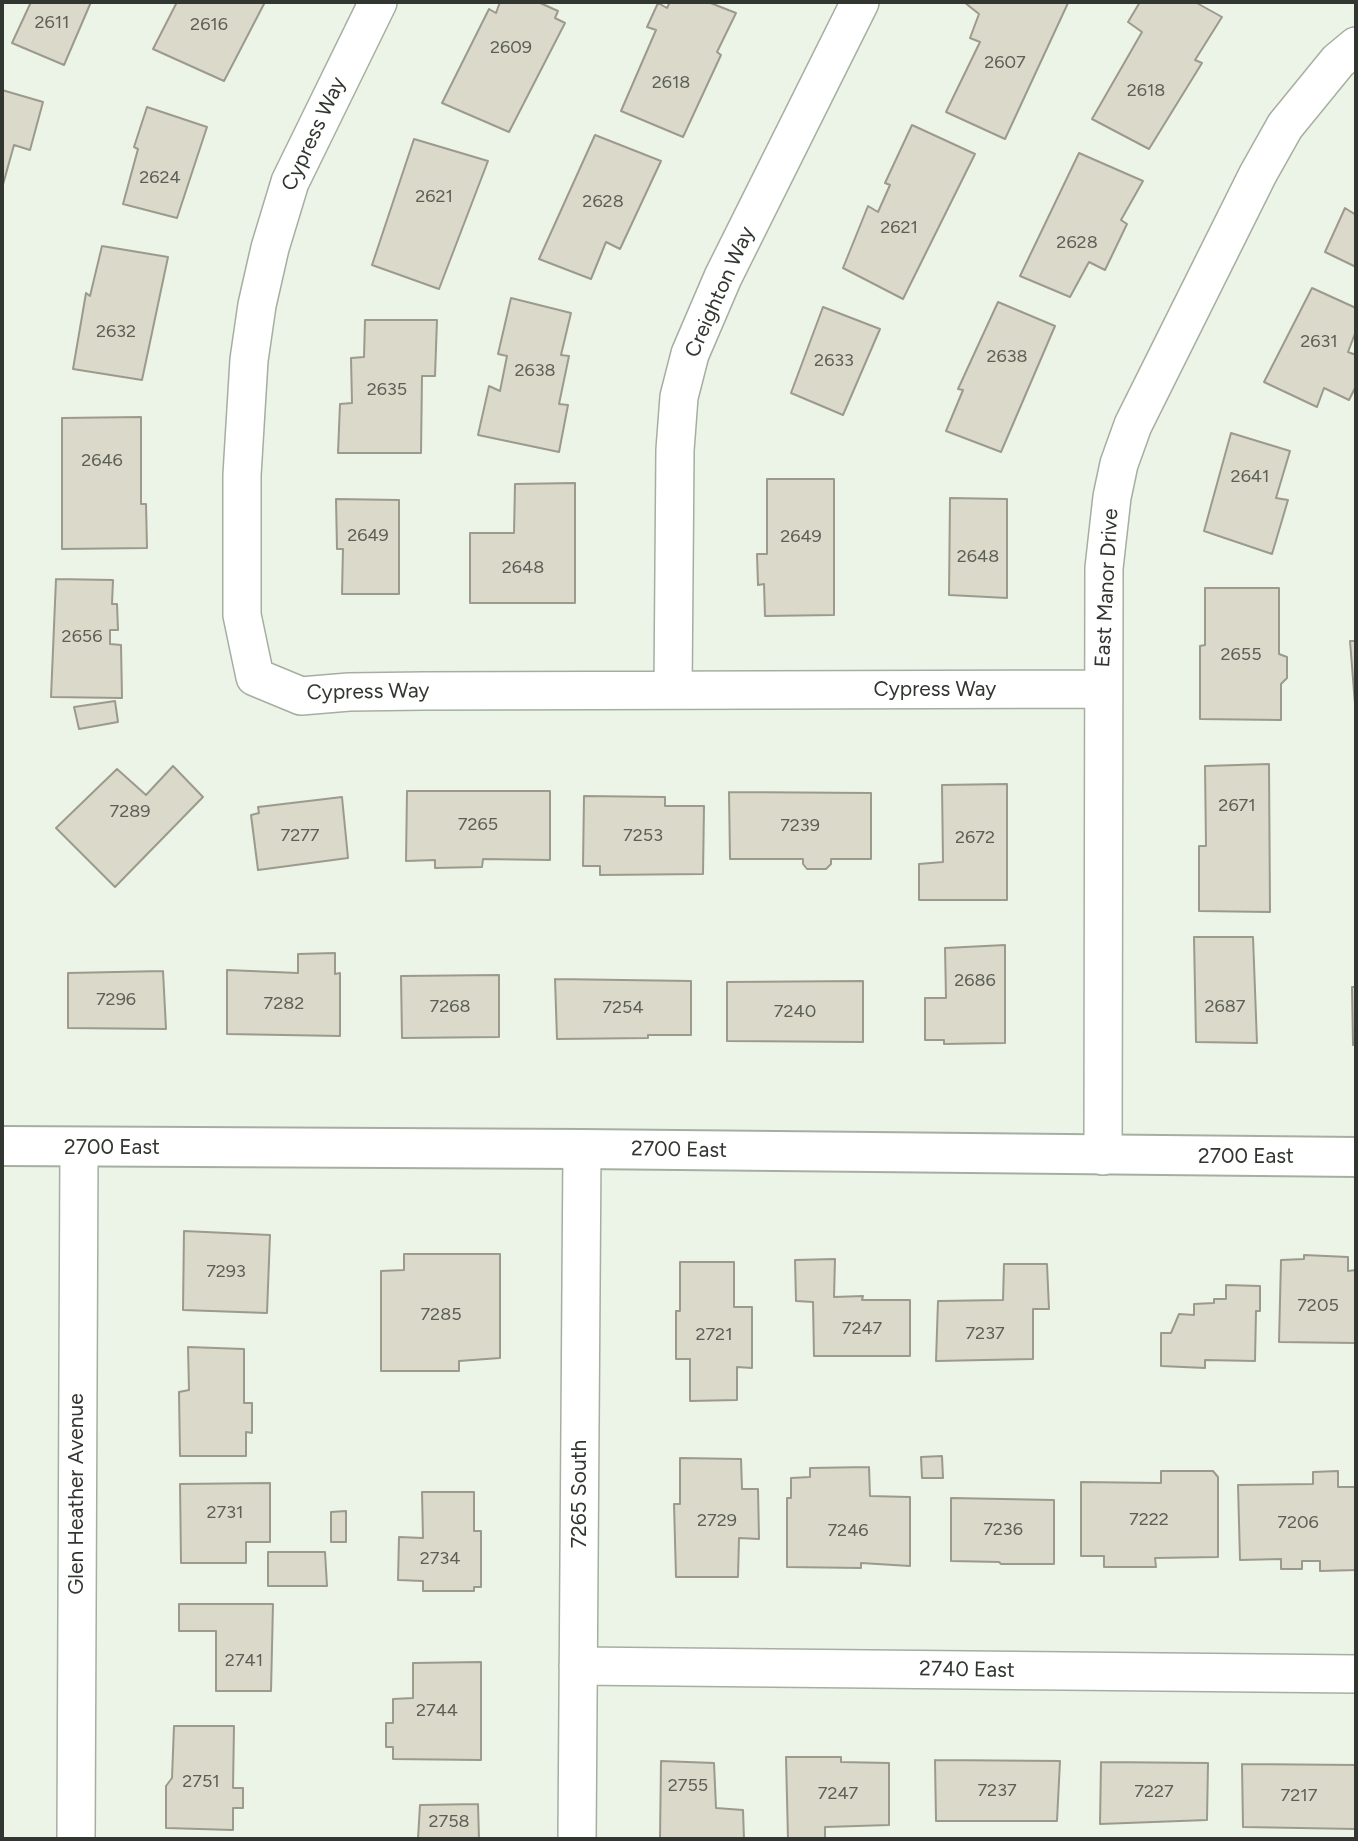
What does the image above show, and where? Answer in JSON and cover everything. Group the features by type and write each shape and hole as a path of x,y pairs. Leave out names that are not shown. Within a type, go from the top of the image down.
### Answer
{"street":[{"name":"Cypress Way","path":"378,2 290,182 270,248 257,305 249,360 242,475 242,615 255,677 301,696 349,692 1103,689"},
{"name":"Creighton Way","path":"673,690 675,450 679,397 690,354 723,277 860,2"},
{"name":"East Manor Drive","path":"1103,1156 1104,568 1107,528 1119,464 1133,425 1258,174 1285,126 1338,61 1356,46"},
{"name":"2700 East","path":"2,1146 1356,1157"},
{"name":"Glen Heather Avenue","path":"76,1839 79,1148"},
{"name":"7265 South","path":"578,1839 583,1149"},
{"name":"2740 East","path":"578,1666 1356,1674"}],"building":[{"path":"31,2 91,2 64,65 12,43"},
{"path":"177,2 265,2 224,81 153,49"},
{"path":"500,2 538,2 558,11 555,18 565,23 509,132 442,103 489,9 496,13"},
{"path":"670,2 708,2 736,13 717,52 721,55 683,137 621,111 656,30 647,27 658,3 667,8"},
{"path":"964,2 1068,3 1005,139 946,112 980,42 970,38 979,14"},
{"path":"1140,2 1195,2 1222,17 1195,60 1202,63 1149,149 1092,119 1142,32 1128,22"},
{"path":"2,90 43,102 30,150 14,145 2,188"},
{"path":"147,107 207,127 177,218 123,204 138,149 134,147"},
{"path":"912,125 975,154 903,299 843,268 868,206 878,212 890,185 885,183"},
{"path":"595,135 661,161 620,249 606,242 591,279 539,259"},
{"path":"414,139 488,161 439,289 372,265"},
{"path":"1079,153 1143,181 1121,220 1127,224 1105,270 1089,262 1070,297 1020,276"},
{"path":"1345,208 1356,215 1356,267 1325,252"},
{"path":"102,246 168,257 142,380 73,369 86,293 90,296"},
{"path":"1312,288 1356,308 1356,331 1348,352 1356,355 1356,386 1349,400 1324,388 1317,407 1264,382"},
{"path":"511,298 571,313 561,355 569,356 559,404 568,405 559,452 478,435 489,386 500,391 507,356 498,354"},
{"path":"998,302 1055,326 1001,452 946,431 963,390 958,389"},
{"path":"823,307 880,329 843,415 791,393"},
{"path":"365,320 437,320 435,376 422,376 421,453 338,453 340,404 352,403 351,358 364,357"},
{"path":"141,417 141,504 146,504 147,548 62,549 62,418"},
{"path":"1231,433 1290,451 1276,498 1288,500 1272,554 1204,531"},
{"path":"767,479 834,479 834,615 765,616 764,584 758,585 757,554 767,554"},
{"path":"575,483 575,603 470,603 470,533 514,533 515,484"},
{"path":"950,498 1007,499 1007,598 949,595"},
{"path":"336,499 399,500 399,594 342,594 343,549 337,549"},
{"path":"56,579 113,580 112,604 117,604 118,630 110,630 110,644 121,645 122,698 51,697"},
{"path":"1205,588 1279,588 1279,654 1287,657 1287,678 1281,684 1281,720 1200,719 1200,646 1205,645"},
{"path":"1350,641 1356,641 1356,717"},
{"path":"115,701 118,722 79,729 74,707"},
{"path":"1269,764 1270,912 1199,911 1199,846 1206,846 1205,766"},
{"path":"173,766 203,797 115,887 56,828 117,769 146,795"},
{"path":"1007,784 1007,900 919,900 919,864 943,862 942,785"},
{"path":"407,791 550,791 550,860 483,859 482,867 435,868 435,860 406,861"},
{"path":"729,792 871,793 871,859 831,859 831,864 826,869 807,869 803,859 730,859"},
{"path":"584,796 665,797 665,806 704,806 703,874 600,875 600,866 583,866"},
{"path":"342,797 348,858 258,870 251,815 259,813 258,807"},
{"path":"1194,937 1253,937 1257,1043 1196,1042"},
{"path":"1005,945 1005,1043 944,1044 944,1040 925,1040 925,998 946,998 945,948"},
{"path":"335,953 335,974 340,973 340,1036 227,1034 227,970 298,973 298,954"},
{"path":"163,971 166,1029 68,1028 68,973"},
{"path":"499,975 499,1037 402,1038 401,976"},
{"path":"555,979 691,981 691,1035 557,1039"},
{"path":"863,981 863,1042 727,1041 727,982"},
{"path":"1352,987 1356,987 1356,1045 1353,1045"},
{"path":"184,1231 270,1235 267,1313 183,1310"},
{"path":"404,1254 500,1254 500,1358 459,1361 459,1371 381,1371 381,1271 404,1270"},
{"path":"1304,1255 1348,1257 1348,1271 1356,1270 1356,1343 1279,1342 1281,1260 1304,1259"},
{"path":"835,1259 834,1297 863,1296 862,1300 910,1300 910,1356 814,1356 813,1302 796,1301 795,1260"},
{"path":"680,1262 734,1262 734,1307 752,1307 752,1368 737,1367 737,1400 690,1401 690,1359 676,1359"},
{"path":"1004,1264 1047,1264 1049,1309 1033,1309 1033,1359 936,1361 938,1301 1003,1300"},
{"path":"1226,1285 1260,1286 1260,1311 1256,1311 1255,1361 1205,1360 1205,1368 1161,1366 1161,1333 1171,1333 1179,1314 1194,1315 1194,1304 1226,1299"},
{"path":"188,1347 244,1349 244,1403 252,1403 252,1433 246,1432 246,1456 180,1456 179,1392 189,1390"},
{"path":"942,1456 943,1478 922,1478 921,1457"},
{"path":"680,1458 741,1459 742,1489 758,1489 759,1539 739,1538 738,1577 676,1577 674,1504 680,1504"},
{"path":"869,1467 870,1496 910,1497 910,1566 861,1563 861,1568 787,1567 787,1498 791,1498 791,1478 810,1477 810,1468"},
{"path":"1161,1471 1213,1471 1218,1477 1218,1557 1155,1558 1156,1567 1104,1567 1104,1556 1081,1556 1081,1482 1161,1483"},
{"path":"1338,1471 1338,1487 1356,1487 1356,1570 1320,1571 1320,1561 1302,1561 1302,1569 1281,1569 1281,1559 1240,1560 1238,1485 1313,1484 1313,1472"},
{"path":"270,1483 270,1542 246,1542 246,1563 181,1563 180,1484"},
{"path":"422,1492 474,1492 474,1531 481,1531 481,1587 474,1587 474,1591 423,1591 423,1581 398,1580 399,1537 423,1538"},
{"path":"951,1498 1054,1500 1054,1564 951,1561"},
{"path":"346,1511 346,1542 331,1542 331,1512"},
{"path":"268,1552 325,1552 327,1586 268,1586"},
{"path":"179,1604 273,1604 271,1691 216,1691 216,1631 179,1631"},
{"path":"481,1662 481,1760 393,1759 393,1747 386,1747 386,1723 393,1723 393,1699 413,1698 413,1663"},
{"path":"174,1726 234,1726 233,1788 243,1788 243,1808 233,1808 233,1830 166,1828 166,1786 172,1778"},
{"path":"786,1757 841,1757 841,1762 889,1763 889,1825 825,1827 825,1839 788,1839"},
{"path":"935,1760 1060,1761 1057,1821 936,1821"},
{"path":"661,1761 714,1763 716,1808 743,1810 744,1839 660,1839"},
{"path":"1101,1762 1208,1763 1207,1820 1100,1824"},
{"path":"1242,1764 1356,1765 1356,1829 1243,1827"},
{"path":"478,1804 479,1839 418,1839 420,1805"}]}
